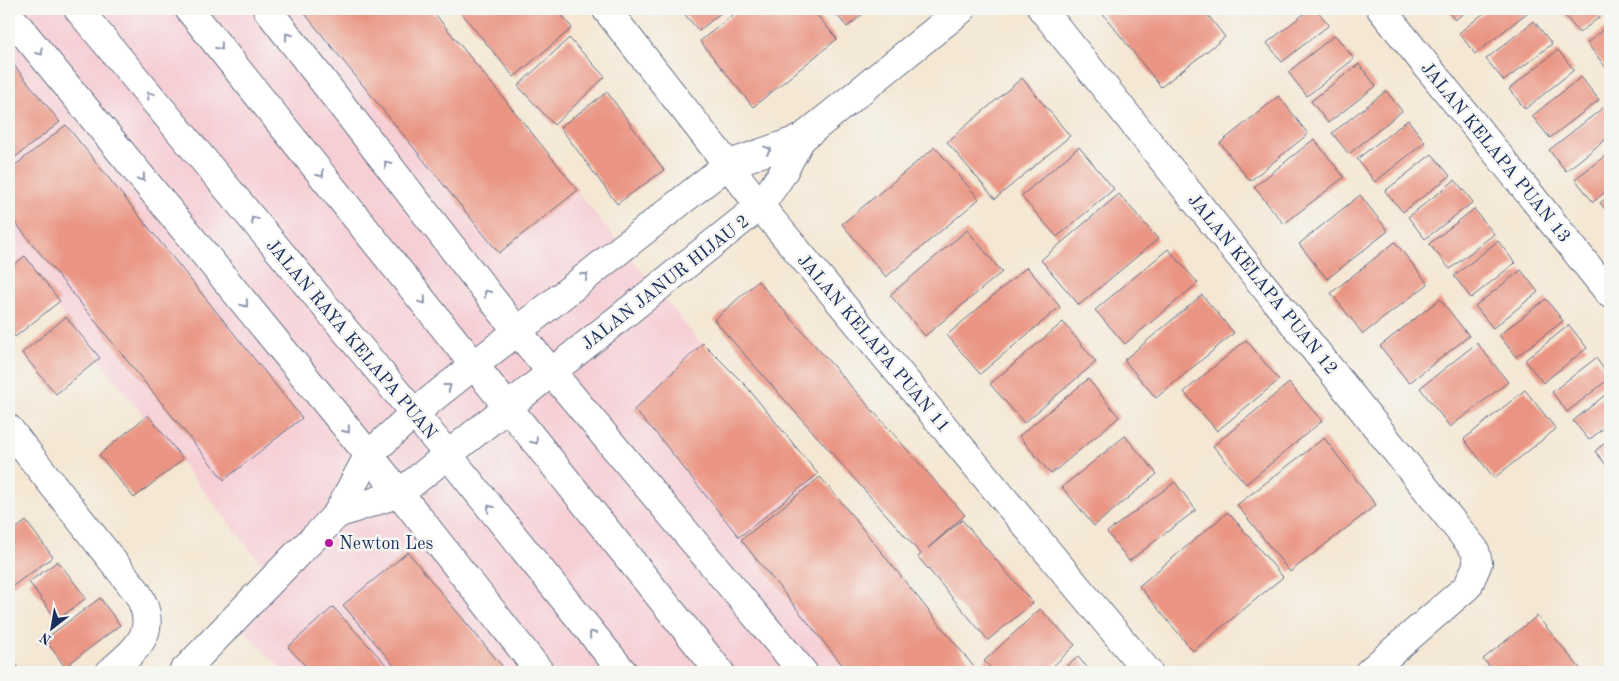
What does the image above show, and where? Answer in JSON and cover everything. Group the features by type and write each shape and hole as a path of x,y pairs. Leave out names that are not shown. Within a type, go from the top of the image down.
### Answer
{"street":[{"name":"JALAN RAYA KELAPA PUAN","path":"78,9 414,413 623,672"},
{"path":"189,9 720,672"},
{"path":"267,9 517,331 803,672"},
{"name":"JALAN KELAPA PUAN 11","path":"606,9 760,206 1148,672"},
{"name":"JALAN JANUR HIJAU 2","path":"337,514 368,456 414,413 727,165 801,140 962,9"},
{"name":"JALAN KELAPA PUAN 12","path":"1042,9 1475,550 1478,563 1468,586 1369,672"},
{"name":"JALAN KELAPA PUAN 13","path":"1381,9 1610,294"},
{"path":"9,15 400,493 540,672"},
{"name":"JALAN JANUR HIJAU 2","path":"337,514 400,493 760,206 782,174 801,140"},
{"path":"9,429 137,592 146,608 148,623 141,642 110,672"},
{"path":"183,672 337,514"}],"shaded area":[{"path":"9,9 429,9 968,672 284,672 225,610 270,574 9,248"}],"building":[{"path":"301,9 431,9 578,190 499,253"},
{"path":"458,9 557,9 572,28 514,77"},
{"path":"680,9 725,9 699,31"},
{"path":"740,9 812,9 837,39 753,107 700,41"},
{"path":"832,9 869,9 847,27"},
{"path":"1099,9 1203,9 1225,37 1161,87"},
{"path":"1310,9 1316,9 1329,25 1282,62 1267,43"},
{"path":"1446,9 1469,9 1455,20"},
{"path":"1489,9 1525,9 1528,12 1475,54 1459,33"},
{"path":"1560,9 1610,9 1579,33"},
{"path":"1534,21 1552,44 1504,81 1486,59"},
{"path":"1610,24 1610,73 1587,43"},
{"path":"1335,35 1354,59 1307,96 1288,72"},
{"path":"569,38 605,77 554,125 518,86"},
{"path":"1558,50 1574,70 1525,109 1509,89"},
{"path":"9,59 60,122 9,162"},
{"path":"1359,64 1376,86 1328,123 1311,101"},
{"path":"1581,77 1599,100 1550,138 1532,116"},
{"path":"1022,78 1070,136 995,199 947,142"},
{"path":"1386,91 1402,111 1349,154 1332,133"},
{"path":"607,92 664,170 617,204 560,127"},
{"path":"1279,96 1308,134 1250,181 1220,143"},
{"path":"1604,107 1610,115 1610,136 1566,171 1549,150"},
{"path":"1408,120 1425,142 1375,182 1357,159"},
{"path":"66,125 302,418 224,480 9,215 9,170"},
{"path":"1314,139 1344,177 1284,224 1254,187"},
{"path":"935,147 979,199 886,277 842,224"},
{"path":"1079,147 1114,189 1057,237 1021,196"},
{"path":"1610,152 1610,188 1593,202 1575,179"},
{"path":"1432,154 1450,176 1403,212 1385,191"},
{"path":"1455,180 1473,202 1425,239 1408,217"},
{"path":"1119,194 1158,239 1079,305 1041,260"},
{"path":"1360,195 1388,231 1327,279 1299,244"},
{"path":"1610,195 1610,215 1600,203"},
{"path":"1474,209 1494,234 1450,269 1429,244"},
{"path":"967,230 1002,272 925,336 890,295"},
{"path":"1498,241 1515,263 1471,298 1454,276"},
{"path":"1395,242 1428,284 1363,334 1331,293"},
{"path":"1168,249 1198,283 1125,344 1095,310"},
{"path":"25,256 60,301 15,337 9,329 9,269"},
{"path":"1027,267 1060,307 980,374 947,335"},
{"path":"1521,270 1538,292 1493,328 1475,306"},
{"path":"758,281 965,515 928,548 962,520 1033,603 988,640 918,557 921,554 714,320"},
{"path":"1202,295 1234,333 1156,398 1124,360"},
{"path":"1440,299 1469,336 1409,383 1380,346"},
{"path":"1546,299 1563,321 1516,357 1499,335"},
{"path":"66,317 100,358 56,394 22,353"},
{"path":"1063,322 1096,362 1024,423 990,384"},
{"path":"1569,325 1587,348 1543,383 1525,360"},
{"path":"1246,340 1279,380 1217,431 1184,392"},
{"path":"703,343 746,386 818,474 739,537 655,432 634,410"},
{"path":"1477,343 1508,382 1450,427 1420,388"},
{"path":"1596,358 1610,378 1567,412 1552,392"},
{"path":"1088,379 1119,417 1051,474 1019,436"},
{"path":"1289,383 1322,421 1246,484 1213,446"},
{"path":"1525,390 1556,429 1494,478 1464,439"},
{"path":"1610,391 1610,423 1589,440 1573,421"},
{"path":"148,415 183,459 134,498 99,455"},
{"path":"1125,436 1157,474 1094,526 1062,487"},
{"path":"1324,438 1376,505 1290,572 1237,505"},
{"path":"1610,439 1610,470 1595,451"},
{"path":"820,477 978,672 848,672 741,540"},
{"path":"1175,482 1196,510 1129,561 1107,532"},
{"path":"1228,512 1283,577 1193,651 1139,586"},
{"path":"26,521 53,557 10,588 9,534"},
{"path":"408,552 507,672 399,672 343,605"},
{"path":"58,561 86,598 57,620 29,582"},
{"path":"100,598 120,625 65,667 45,639"},
{"path":"333,607 393,672 311,672 288,647"},
{"path":"1040,609 1075,645 1047,672 995,672 984,661"},
{"path":"1537,616 1583,672 1494,672 1483,659"},
{"path":"9,656 21,672 9,672"},
{"path":"1078,657 1091,672 1059,672"}],"place":[{"name":"Newton Les","path":"329,543"}]}
